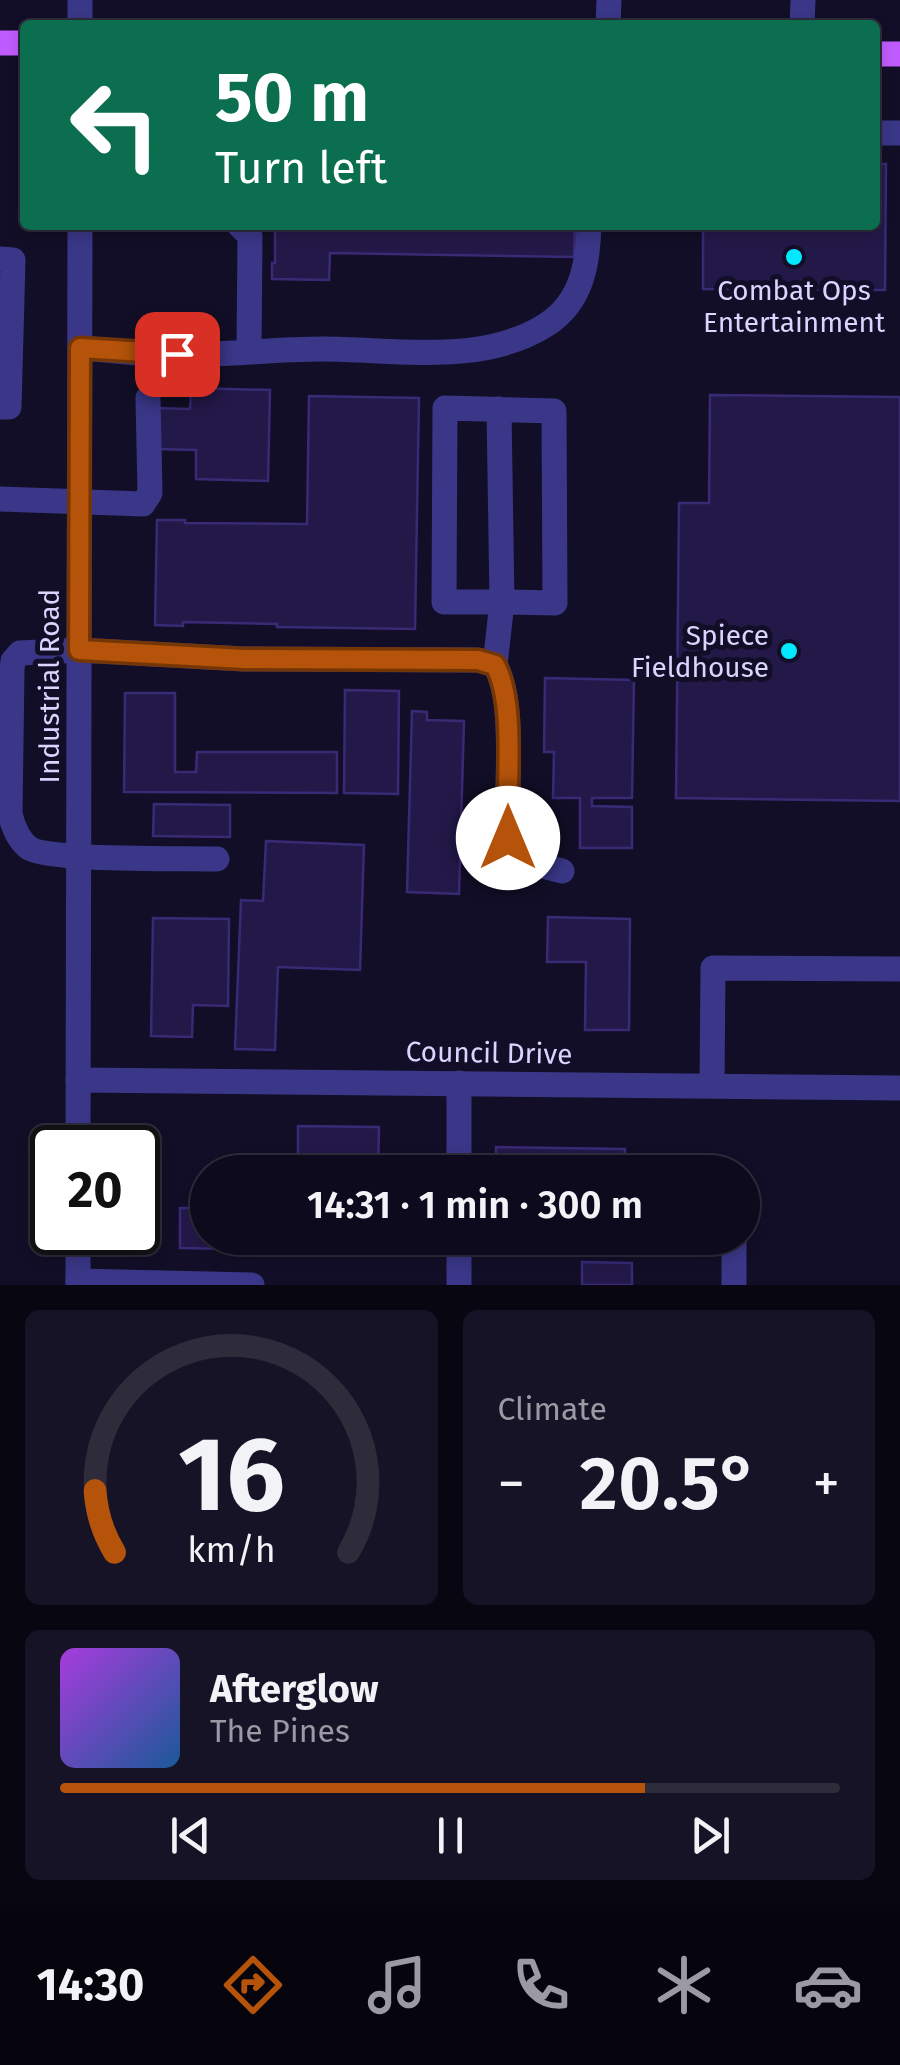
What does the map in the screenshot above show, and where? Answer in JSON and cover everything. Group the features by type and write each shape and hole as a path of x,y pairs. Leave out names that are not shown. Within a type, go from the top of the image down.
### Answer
{"street":[{"name":"Industrial Road","path":"78,1125 80,230"},
{"path":"244,230 250,236 250,352"},
{"path":"80,348 177,354 321,349 473,350 514,340 549,323 570,303 588,258 589,230"},
{"path":"0,259 13,260 9,407 0,407"},
{"path":"0,499 143,504 150,493 148,398"},
{"path":"445,408 554,410 555,603 502,602 444,602 445,408"},
{"path":"499,409 502,602 495,665 502,678 506,704 508,838 516,855 562,872"},
{"path":"217,859 53,854 30,848 18,834 10,814 13,662 20,654 79,650 244,659 478,660 495,665"},
{"path":"712,1086 713,968 900,969"},
{"name":"Council Drive","path":"78,1080 900,1088"},
{"path":"459,1083 459,1155"},
{"path":"78,1255 78,1283 252,1285"},
{"path":"459,1255 459,1285"},
{"path":"734,1255 734,1285"}],"building":[{"name":"Combat Ops Entertainment","path":"880,164 886,164 885,290 703,289 703,230 880,230"},
{"path":"275,230 575,230 574,257 330,253 329,280 272,279"},
{"path":"191,388 270,390 268,481 196,479 196,450 155,449 156,408 190,409"},
{"name":"Spiece Fieldhouse","path":"710,395 900,397 900,801 676,798 679,503 709,503"},
{"path":"309,396 419,398 415,629 183,622 183,626 155,625 157,520 307,524"},
{"path":"545,678 634,680 632,798 592,798 592,806 632,807 632,848 580,848 580,798 553,798 554,752 544,752"},
{"path":"345,690 399,691 398,794 344,793"},
{"path":"125,693 175,693 175,772 196,772 197,752 337,752 337,793 124,792"},
{"path":"412,711 427,712 427,720 464,721 459,894 407,892"},
{"path":"154,804 230,805 230,837 153,836"},
{"path":"266,841 364,845 360,970 278,967 275,1050 235,1049 241,900 263,901"},
{"path":"548,917 630,919 629,1030 585,1030 586,962 547,962"},
{"path":"153,918 229,919 228,1006 193,1005 192,1037 151,1036"},
{"path":"298,1126 379,1127 378,1155 298,1155"},
{"path":"496,1147 625,1149 625,1155 496,1155"},
{"path":"180,1208 190,1208 190,1248 180,1248"},
{"path":"582,1262 632,1263 632,1285 582,1285"}],"place":[{"name":"Combat Ops Entertainment","path":"794,257"},
{"name":"Spiece Fieldhouse","path":"789,651"}],"route":[{"path":"177,354 80,348 79,650 244,659 478,660 495,665 502,678 506,704 508,838"}]}
